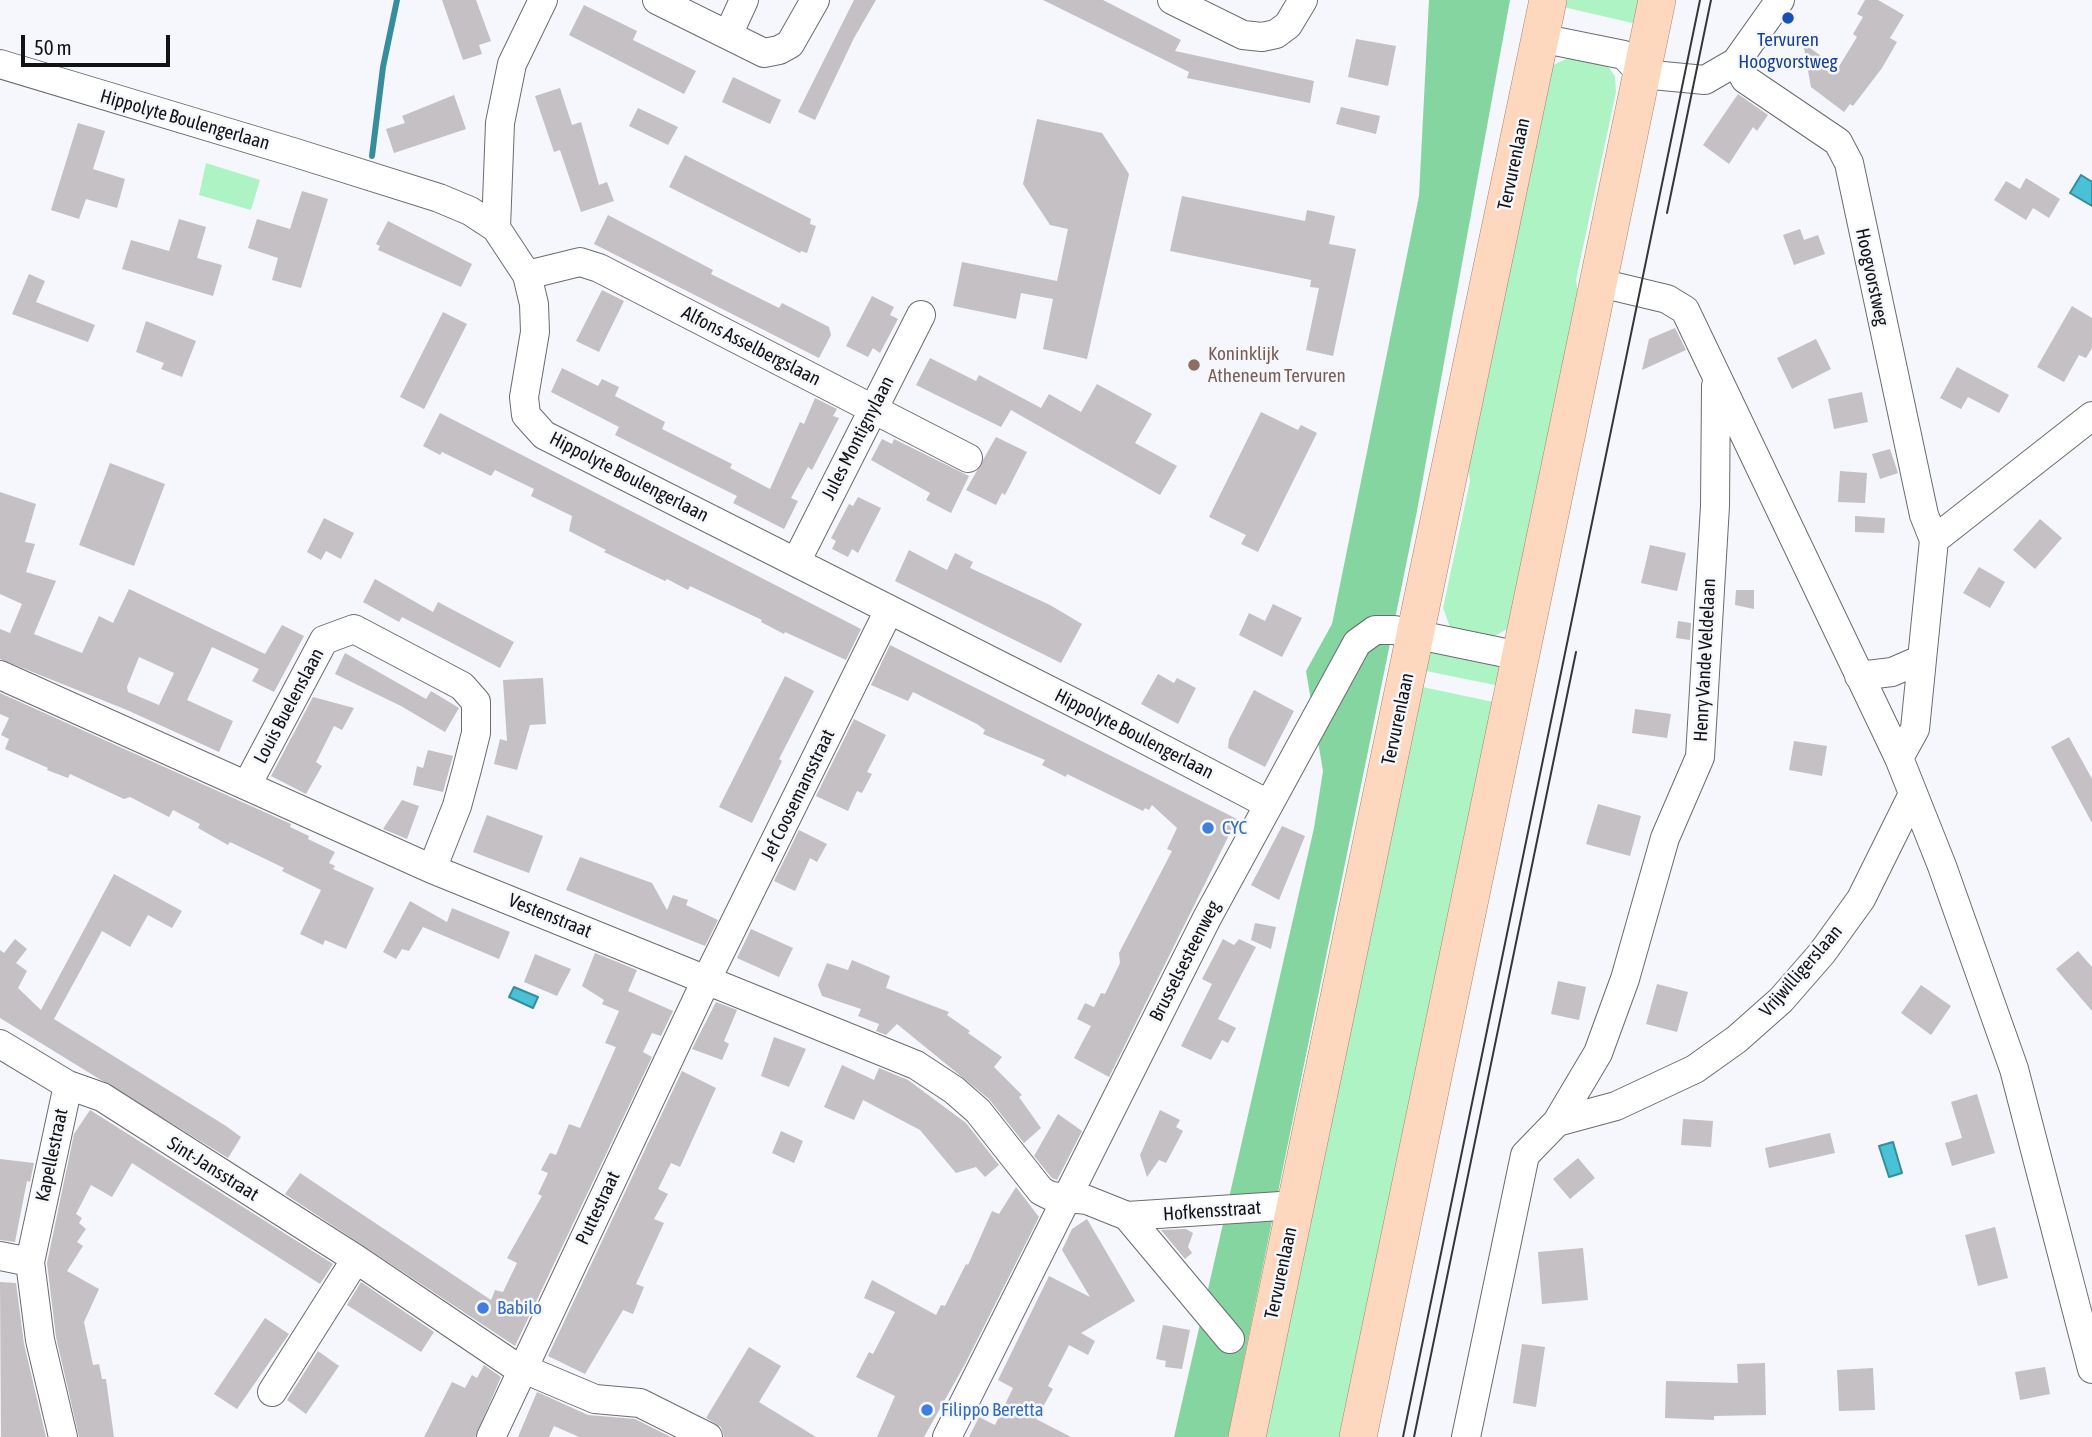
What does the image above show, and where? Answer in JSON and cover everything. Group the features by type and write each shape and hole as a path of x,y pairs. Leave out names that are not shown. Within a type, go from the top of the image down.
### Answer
{"main road":[{"name":"Tervurenlaan","path":"1247,1437 1548,0"},
{"path":"1358,1437 1657,0"}],"street":[{"path":"496,228 500,123 512,64 543,0"},
{"path":"657,0 764,53 790,44 815,0"},
{"path":"728,35 744,0"},
{"path":"1172,0 1243,35 1262,37 1276,34 1288,26 1303,0"},
{"path":"1540,38 1624,55 1642,74 1705,80 1736,62 1780,0"},
{"name":"Hoogvorstweg","path":"1736,62 1745,79 1838,142 1849,163 1924,515 1934,540 1915,729 1899,758"},
{"name":"Hippolyte Boulengerlaan","path":"0,64 439,198 470,211 496,228 527,275 534,304 535,332 524,397 526,415 532,425 544,435 1268,804"},
{"name":"Alfons Asselbergslaan","path":"527,275 580,262 599,268 968,458"},
{"path":"1600,283 1667,299 1685,310 1716,380 1899,758 2014,1069 2091,1359"},
{"name":"Jules Montignylaan","path":"796,562 921,315"},
{"name":"Henry Vande Veldelaan","path":"1557,1122 1598,1053 1625,979 1665,838 1700,757 1715,506 1716,380"},
{"path":"1934,540 2092,416"},
{"name":"Jef Coosemansstraat","path":"707,979 889,610"},
{"name":"Louis Buelenslaan","path":"247,785 324,640 354,629 461,686 476,702 477,733 457,806 432,869"},
{"name":"Brusselsesteenweg","path":"947,1437 1064,1199 1268,804 1357,643 1375,630 1416,635 1520,656"},
{"path":"1859,676 1892,672 1922,659"},
{"name":"Vestenstraat","path":"0,675 432,869 895,1055 928,1072 978,1111 1038,1189 1064,1199"},
{"name":"Vrijwilligerslaan","path":"1557,1122 1616,1106 1695,1069 1737,1039 1781,1000 1822,953 1861,899 1913,794"},
{"name":"Puttestraat","path":"491,1437 707,979"},
{"name":"Kapellestraat","path":"0,1044 68,1085 30,1262 40,1340 63,1437"},
{"name":"Sint-Jansstraat","path":"68,1085 102,1097 356,1259 522,1371 531,1372 595,1399 640,1402 708,1437"},
{"path":"1466,1437 1517,1182 1525,1155 1557,1122"},
{"name":"Hofkensstraat","path":"1064,1199 1087,1200 1127,1216 1296,1205"},
{"name":"Hofkensstraat","path":"1127,1216 1230,1339"},
{"path":"0,1256 30,1262"},
{"path":"272,1392 356,1259"}],"green space":[{"path":"1429,0 1510,0 1417,511 1228,1437 1174,1437 1314,828 1323,771 1306,671 1332,624 1419,196"},
{"path":"1560,0 1642,0 1637,24 1559,6"},
{"path":"1573,56 1606,64 1615,76 1616,92 1576,280 1580,305 1509,628 1491,638 1450,627 1443,608 1470,481 1468,465 1551,66"},
{"path":"206,163 260,180 251,210 199,195"},
{"path":"1428,651 1500,664 1500,686 1421,670"},
{"path":"1418,686 1498,703 1345,1437 1261,1437"}],"water":[{"path":"2081,175 2092,182 2092,206 2070,193"},
{"path":"514,987 538,997 533,1008 509,997"},
{"path":"1893,1142 1902,1173 1889,1177 1879,1146"}],"building":[{"path":"442,0 476,0 491,41 479,45 482,54 463,60"},
{"path":"854,0 876,0 854,38 815,120 798,112"},
{"path":"1043,0 1103,0 1181,40 1175,51 1314,81 1310,103 1187,78 1189,72"},
{"path":"1865,0 1878,0 1904,15 1890,38 1897,42 1882,68 1853,106 1850,104 1844,112 1811,87 1803,43 1838,68 1857,37 1853,34 1863,17 1857,14"},
{"path":"584,5 637,31 633,40 696,71 684,94 569,35"},
{"path":"1356,39 1396,46 1388,86 1348,77"},
{"path":"733,77 781,100 770,124 722,102"},
{"path":"560,88 572,125 581,122 599,185 607,182 614,201 581,212 560,150 554,152 535,96"},
{"path":"1738,94 1768,115 1757,131 1753,127 1729,164 1703,145"},
{"path":"454,95 466,129 394,153 386,129 405,123 402,116"},
{"path":"1341,107 1380,116 1376,134 1336,124"},
{"path":"638,108 678,127 668,145 629,126"},
{"path":"1037,119 1102,133 1129,174 1087,359 1043,349 1053,299 1021,293 1016,319 953,306 962,262 1057,281 1068,229 1050,225 1023,184"},
{"path":"78,123 105,131 93,169 125,179 117,208 86,199 79,219 51,210"},
{"path":"685,155 811,219 810,224 816,226 807,253 800,253 669,187"},
{"path":"2026,178 2060,199 2049,218 2033,208 2026,220 1994,200 2006,181 2020,189"},
{"path":"302,191 328,199 301,288 272,280 278,258 248,248 257,219 290,229"},
{"path":"1182,196 1305,221 1307,210 1335,216 1329,244 1356,249 1333,356 1306,350 1319,288 1310,287 1311,280 1170,251"},
{"path":"608,215 713,270 711,274 779,308 782,303 829,327 831,335 819,358 594,244"},
{"path":"179,219 206,227 197,258 222,265 213,296 122,269 131,240 169,251"},
{"path":"388,221 472,264 461,287 378,250 380,246 376,244"},
{"path":"1800,229 1804,240 1818,235 1825,254 1794,265 1783,235"},
{"path":"29,274 45,281 36,302 95,325 88,342 12,314"},
{"path":"602,290 624,301 599,352 576,341"},
{"path":"872,296 894,307 890,315 898,319 880,353 873,348 868,357 846,346"},
{"path":"2072,306 2092,318 2092,348 2086,358 2079,355 2064,382 2037,367"},
{"path":"443,312 467,324 424,409 400,397"},
{"path":"146,321 196,341 182,377 161,369 164,363 136,352"},
{"path":"1675,328 1686,350 1642,370 1649,339"},
{"path":"1816,339 1831,369 1792,389 1777,358"},
{"path":"930,358 976,381 979,375 1041,408 1049,394 1081,412 1097,384 1152,414 1135,443 1177,466 1160,495 1011,410 1001,427 916,385"},
{"path":"1957,367 2009,395 1999,413 1968,397 1961,409 1940,398"},
{"path":"562,368 598,386 602,379 619,387 615,396 665,422 662,429 732,464 730,468 770,489 800,422 804,424 815,398 837,409 833,416 839,418 812,470 808,467 791,498 798,501 784,529 733,503 737,496 615,435 619,427 551,392"},
{"path":"1862,392 1868,422 1834,429 1828,399"},
{"path":"1261,412 1298,430 1301,425 1317,433 1258,552 1241,544 1246,535 1209,517"},
{"path":"440,413 861,629 846,660 785,632 784,634 761,622 762,620 690,586 688,590 667,579 665,581 604,552 606,550 569,531 572,516 531,496 534,489 495,470 491,476 442,452 440,455 423,446"},
{"path":"996,437 1027,452 1005,495 1002,493 996,505 966,490"},
{"path":"882,439 892,444 894,439 969,476 951,513 926,500 930,493 871,460"},
{"path":"1890,449 1898,473 1880,479 1872,454"},
{"path":"110,463 165,484 134,566 79,545"},
{"path":"1840,471 1867,473 1865,503 1838,502"},
{"path":"0,492 36,504 25,542 35,544 26,572 56,581 34,634 82,653 99,616 113,623 129,589 265,654 282,625 304,636 274,692 252,681 259,669 212,647 187,700 233,721 219,752 127,710 0,659 0,629 10,633 22,604 0,594","holes":["139,657 174,673 159,705 128,692 127,687"]},
{"path":"858,497 881,508 858,553 852,549 848,557 832,549 836,541 831,538 849,504 853,506"},
{"path":"1855,516 1885,518 1884,533 1855,532"},
{"path":"324,518 354,533 341,559 326,551 321,560 307,552"},
{"path":"2040,519 2062,538 2035,569 2013,550"},
{"path":"1650,545 1686,553 1677,591 1641,583"},
{"path":"909,550 947,570 955,553 973,562 970,568 1050,605 1082,624 1061,663 895,581"},
{"path":"1979,567 2005,582 1990,608 1963,593"},
{"path":"375,579 433,612 438,602 514,642 500,668 402,617 399,622 363,602"},
{"path":"1736,590 1754,590 1754,609 1735,605"},
{"path":"1273,604 1302,618 1282,657 1239,635 1249,613 1265,621"},
{"path":"1678,621 1691,623 1690,640 1676,638"},
{"path":"890,645 1237,819 1109,1077 1074,1058 1091,1026 1077,1019 1085,1003 1094,1007 1101,993 1105,994 1120,963 1119,953 1172,851 1167,849 1177,828 1152,805 1149,810 1145,808 1143,811 1067,774 1066,777 1042,765 1045,760 983,734 985,730 977,724 913,692 908,701 871,685"},
{"path":"345,653 426,699 431,691 459,708 445,732 401,706 335,674"},
{"path":"1158,674 1174,683 1177,678 1196,688 1178,724 1141,704"},
{"path":"785,676 814,691 779,759 782,761 752,823 719,807"},
{"path":"543,678 546,724 530,725 517,770 494,764 500,739 507,741 503,680"},
{"path":"1254,690 1294,711 1265,767 1228,748 1229,739"},
{"path":"0,693 291,824 290,827 309,836 308,839 335,852 329,863 335,866 333,869 374,888 346,949 325,940 323,945 300,934 321,890 282,871 284,868 230,842 228,845 198,828 200,824 173,810 169,817 130,797 124,799 70,774 68,778 47,770 48,768 5,749 9,739 1,735 9,718 0,714"},
{"path":"313,697 354,708 342,730 334,726 316,762 322,766 306,794 271,776"},
{"path":"1635,709 1671,714 1667,738 1632,733"},
{"path":"854,719 886,735 867,772 872,774 862,793 857,791 848,811 816,796"},
{"path":"2069,737 2092,779 2092,823 2051,747"},
{"path":"1794,741 1827,746 1822,776 1789,770"},
{"path":"428,750 453,756 443,792 413,785 417,766 423,768"},
{"path":"402,800 419,806 407,839 383,829"},
{"path":"1598,804 1641,816 1630,856 1586,844"},
{"path":"487,815 543,836 529,873 473,852"},
{"path":"1282,826 1305,836 1279,900 1251,885"},
{"path":"799,830 827,844 817,862 810,858 795,891 774,881"},
{"path":"580,857 652,883 667,910 673,895 688,900 686,905 718,920 705,946 566,890"},
{"path":"114,874 182,911 172,928 148,915 130,947 102,931 54,1019 241,1137 228,1158 0,1018 0,950 4,953 15,939 27,949 16,963 27,971 18,988 41,1010"},
{"path":"410,901 447,922 452,908 510,932 499,959 423,927 409,951 402,949 396,959 383,952"},
{"path":"1255,923 1276,927 1271,949 1251,940"},
{"path":"751,929 793,948 779,977 737,958"},
{"path":"1223,939 1234,945 1239,939 1256,947 1218,1019 1236,1028 1228,1043 1222,1040 1211,1060 1181,1046 1212,984 1202,979"},
{"path":"2078,951 2092,967 2092,1011 2056,969"},
{"path":"595,953 637,970 628,991 673,1011 661,1036 652,1033 643,1052 652,1057 515,1346 285,1194 300,1173 491,1300 495,1290 503,1292 517,1263 507,1258 542,1196 538,1194 548,1173 541,1170 550,1153 556,1155 569,1124 580,1128 616,1047 605,1043 619,1011 602,1004 604,1000 582,986"},
{"path":"535,954 571,969 557,996 524,982"},
{"path":"852,960 890,976 886,988 949,1012 947,1015 970,1031 968,1033 1002,1057 994,1067 1022,1095 1019,1097 1041,1128 1024,1143 989,1099 897,1024 886,1035 876,1031 879,1024 858,1016 861,1009 822,996 818,985 827,963 848,970"},
{"path":"1558,981 1586,987 1579,1020 1551,1014"},
{"path":"1657,984 1688,992 1677,1032 1646,1024"},
{"path":"1921,985 1951,1006 1931,1035 1901,1013"},
{"path":"716,1002 737,1010 724,1041 729,1044 722,1060 692,1049"},
{"path":"774,1037 806,1049 789,1087 761,1076"},
{"path":"842,1065 874,1080 879,1068 908,1080 966,1123 999,1165 985,1177 976,1167 956,1173 920,1130 863,1100 854,1120 824,1107"},
{"path":"682,1071 716,1088 680,1167 671,1163 658,1189 668,1194 654,1219 664,1223 636,1284 644,1287 633,1314 623,1310 585,1374 548,1356"},
{"path":"1977,1094 1995,1153 1952,1166 1945,1143 1962,1138 1951,1102"},
{"path":"90,1110 333,1264 320,1284 132,1163 112,1197 91,1185 76,1214 82,1218 79,1223 86,1229 77,1242 83,1246 67,1271 99,1289 84,1322 93,1365 99,1364 102,1379 106,1379 114,1437 79,1437 56,1337 47,1263 74,1134"},
{"path":"1160,1110 1180,1120 1176,1127 1183,1131 1166,1163 1159,1160 1147,1177 1140,1155"},
{"path":"1058,1114 1082,1131 1057,1180 1052,1178 1034,1156"},
{"path":"1683,1119 1713,1121 1711,1147 1681,1145"},
{"path":"781,1131 803,1141 794,1163 772,1153"},
{"path":"1830,1133 1835,1153 1769,1168 1765,1148"},
{"path":"1578,1158 1595,1178 1570,1199 1553,1179"},
{"path":"0,1159 34,1163 30,1182 27,1181 15,1242 0,1240"},
{"path":"1016,1187 1039,1217 965,1364 924,1437 877,1437 895,1396 856,1377 869,1352 873,1354 895,1312 864,1298 872,1280 936,1315 941,1305 945,1306 966,1264 968,1265 992,1211 999,1214"},
{"path":"1087,1219 1135,1301 1081,1333 1095,1341 1088,1355 1069,1345 1048,1386 1053,1389 1036,1419 1071,1437 969,1437 979,1417 995,1425 1013,1388 998,1380 1049,1276 1090,1297 1062,1250 1072,1229"},
{"path":"1995,1227 2008,1278 1978,1286 1965,1235"},
{"path":"1186,1229 1193,1233 1188,1247 1192,1253 1185,1259 1161,1230"},
{"path":"1583,1248 1588,1300 1542,1304 1538,1252"},
{"path":"0,1282 16,1283 24,1344 46,1437 1,1437"},
{"path":"361,1282 434,1332 421,1352 347,1305"},
{"path":"265,1318 289,1334 237,1409 214,1394"},
{"path":"1163,1325 1190,1330 1182,1369 1165,1367 1166,1361 1156,1359"},
{"path":"1522,1344 1545,1347 1536,1407 1513,1403"},
{"path":"749,1347 781,1366 759,1402 816,1437 724,1437 721,1427 706,1418"},
{"path":"318,1351 339,1366 306,1414 287,1400"},
{"path":"1765,1363 1766,1415 1714,1416 1714,1420 1665,1418 1666,1381 1738,1383 1737,1364"},
{"path":"484,1365 501,1377 475,1437 424,1437 452,1382 465,1388 472,1375 477,1378"},
{"path":"2045,1367 2050,1394 2020,1400 2015,1372"},
{"path":"1873,1368 1875,1410 1839,1411 1837,1370"},
{"path":"537,1392 588,1415 635,1419 671,1437 579,1437 554,1426 549,1437 518,1437"}],"waterway":[{"path":"372,156 383,67 397,0"}],"tram line":[{"path":"1403,1437 1700,0"},
{"path":"1667,213 1711,0"},
{"path":"1414,1437 1576,652"}],"place":[{"name":"Tervuren Hoogvorstweg","path":"1788,18"},
{"name":"Koninklijk Atheneum Tervuren","path":"1194,365"},
{"name":"CYC","path":"1208,828"},
{"name":"Babilo","path":"483,1308"},
{"name":"Filippo Beretta","path":"927,1410"}]}
